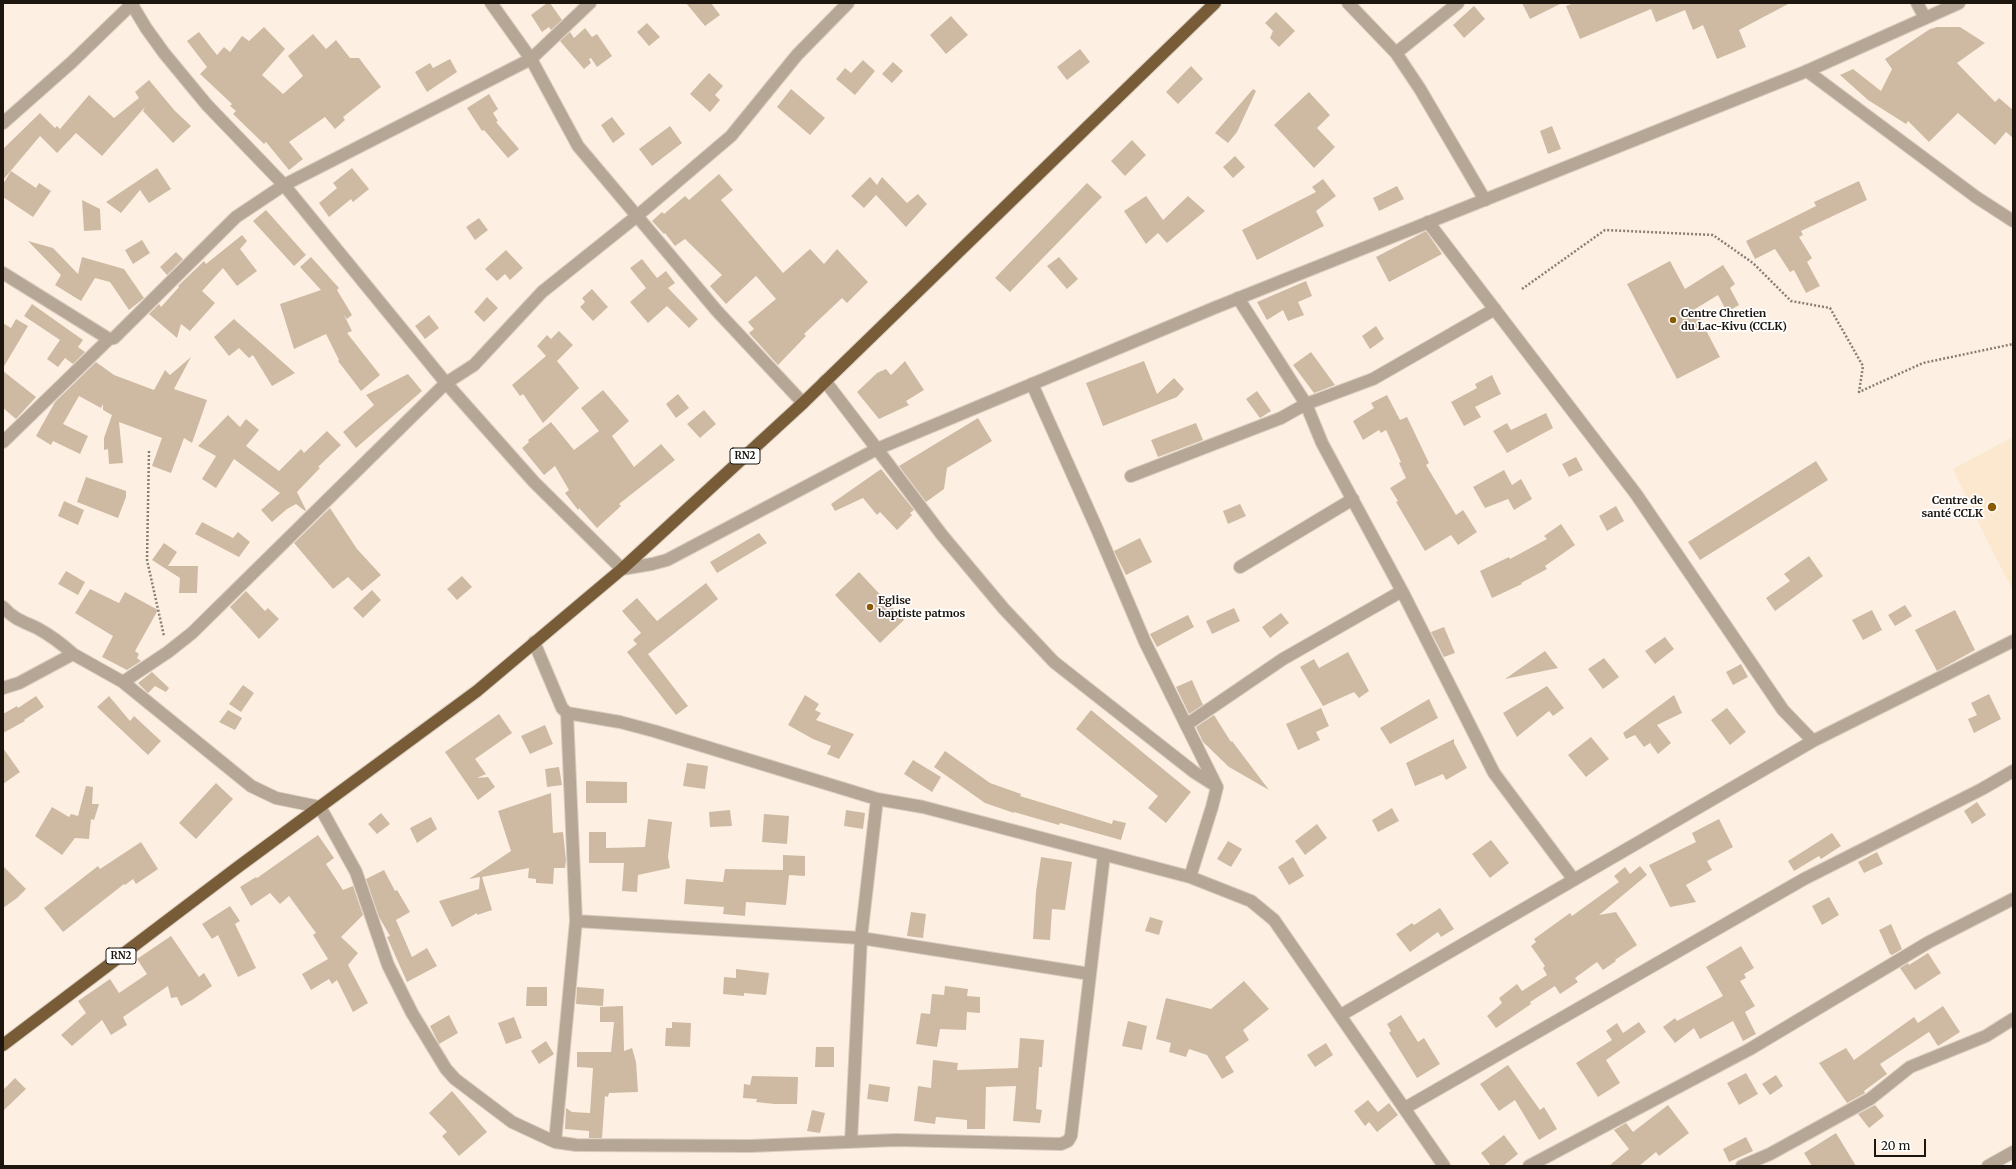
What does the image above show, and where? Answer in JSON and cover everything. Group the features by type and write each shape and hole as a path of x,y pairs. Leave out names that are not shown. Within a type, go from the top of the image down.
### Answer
{"highway":[{"name":"RN2","path":"3,1045 477,691 622,569 802,403 1216,3"}],"street":[{"path":"3,123 72,62 132,3 146,28 164,53 207,105 284,185 446,383 534,482 622,569 667,560 877,449 1238,298 1807,71 1959,3"},
{"path":"491,3 531,59 578,146 717,311 802,403"},
{"path":"3,442 109,339 118,335 236,217 284,185 531,59 590,3"},
{"path":"123,682 168,652 198,627 446,383 474,365 542,292 637,216 731,136 797,54 848,3"},
{"path":"1348,3 1396,53 1420,89 1485,200"},
{"path":"1396,53 1458,3"},
{"path":"1917,3 1925,18"},
{"path":"1807,71 1976,197 2013,221"},
{"path":"1428,222 1636,494 1784,710 1813,741"},
{"path":"3,273 109,339"},
{"path":"1238,298 1306,404 1322,443 1402,591 1494,773 1574,880"},
{"path":"1131,476 1281,418 1306,404 1374,379 1495,309"},
{"path":"825,381 942,535 999,604 1054,662 1194,772 1217,787"},
{"path":"1032,384 1097,529 1145,642 1217,787 1190,877"},
{"path":"1240,567 1353,499"},
{"path":"1186,726 1283,659 1402,591"},
{"path":"3,607 13,618 38,629 60,642 73,654 123,682 251,786 276,798 320,807 356,872 388,964 412,1013 446,1069 455,1079 512,1122 555,1142 576,1145 620,1147 750,1146 896,1140 1061,1144 1068,1142 1071,1136 1104,855"},
{"path":"534,642 562,708 567,713 620,722 877,799 923,807 1190,877 1251,900 1274,920 1444,1166"},
{"path":"1341,1015 1813,741 2013,643"},
{"path":"3,688 20,683 73,654"},
{"path":"555,1142 576,921 567,713"},
{"path":"1405,1108 1798,883 1982,789 2013,771"},
{"path":"850,1142 861,938 877,799"},
{"path":"1529,1166 1750,1049 1930,942 2013,899"},
{"path":"576,921 861,938 1090,974"},
{"path":"1742,1166 1770,1154 1870,1099 1910,1067 1986,1036 2013,1019"},
{"path":"1988,1166 2013,1152"}],"path":[{"path":"1522,289 1605,230 1714,235 1753,262 1791,301 1830,308 1863,366 1860,392 1923,363 2013,344"},
{"path":"149,451 148,560 168,652"}],"shaded area":[{"name":"Centre de santé CCLK","path":"2013,437 2013,590 1989,545 1953,469"}],"building":[{"path":"547,3 550,3 562,20 551,30 549,27 542,32 531,15"},
{"path":"686,3 711,3 720,15 705,26"},
{"path":"1522,3 1562,3 1530,19"},
{"path":"1574,3 1790,3 1739,30 1746,47 1717,59 1703,25 1693,30 1685,10 1656,22 1651,9 1580,39 1566,6"},
{"path":"1474,6 1485,19 1464,38 1453,25"},
{"path":"1276,12 1295,31 1279,47 1270,38 1273,31 1265,23"},
{"path":"951,16 968,35 946,54 930,35"},
{"path":"647,23 660,37 649,46 637,32"},
{"path":"264,27 285,49 262,75 283,94 303,76 288,56 313,34 326,49 336,40 350,58 359,58 381,87 343,117 345,120 335,129 325,117 289,142 303,159 289,170 266,142 264,144 233,114 236,111 230,106 232,104 200,74 207,67 187,41 199,32 217,55 224,47 230,52 242,36 249,41"},
{"path":"1937,27 1960,27 1985,43 1957,63 1995,102 1999,98 2013,110 2013,138 2006,132 1995,145 1958,113 1929,142 1908,121 1906,124 1868,100 1840,75 1853,69 1881,91 1892,69 1885,59 1930,29"},
{"path":"585,28 592,37 597,34 612,56 597,67 591,58 589,59 591,63 584,69 560,41 570,32 574,38"},
{"path":"1080,49 1090,62 1067,80 1057,67"},
{"path":"450,59 457,72 427,92 415,72 430,63 433,68"},
{"path":"863,60 875,71 855,95 836,79 845,68 851,73"},
{"path":"893,62 903,71 892,83 882,74"},
{"path":"1191,66 1203,79 1178,104 1166,92"},
{"path":"709,73 723,86 715,95 720,100 710,112 690,94"},
{"path":"149,80 175,111 191,126 173,143 143,111 145,107 102,156 76,133 57,153 40,136 3,180 3,149 40,113 55,128 57,126 60,129 89,95 114,118 139,98 135,92"},
{"path":"791,89 825,118 810,135 777,107"},
{"path":"1253,89 1256,91 1237,132 1228,143 1215,133"},
{"path":"1309,92 1330,115 1317,128 1335,147 1314,168 1274,125"},
{"path":"489,94 498,109 493,113 498,121 496,122 519,149 508,158 484,130 482,131 467,108"},
{"path":"612,117 625,134 613,143 601,125"},
{"path":"670,126 682,143 652,166 639,149"},
{"path":"1552,126 1561,149 1548,154 1540,131"},
{"path":"1132,140 1146,155 1125,176 1111,161"},
{"path":"1235,156 1245,167 1233,178 1223,167"},
{"path":"157,168 171,189 149,203 140,190 121,213 106,202"},
{"path":"352,168 369,189 353,202 351,199 329,217 319,203 337,188 333,183"},
{"path":"11,171 36,188 39,183 51,191 33,217 3,197 3,184"},
{"path":"719,174 733,190 721,200 783,273 810,249 824,264 837,249 868,282 847,303 842,298 804,334 806,336 778,365 749,333 754,329 748,322 776,299 756,276 726,304 710,286 722,275 685,239 675,246 665,233 664,234 652,221 662,212 664,214 685,196 689,200"},
{"path":"870,177 877,185 882,177 907,203 918,194 927,204 906,227 876,195 864,208 851,196"},
{"path":"1323,179 1336,196 1316,211 1324,226 1257,260 1242,230 1316,192 1312,187"},
{"path":"1859,181 1867,200 1801,231 1803,235 1799,237 1812,258 1807,262 1820,286 1806,293 1794,270 1790,272 1775,249 1755,259 1746,241 1816,206 1814,202"},
{"path":"1087,183 1102,197 1010,292 995,278"},
{"path":"1397,186 1404,199 1379,211 1373,198"},
{"path":"1146,196 1163,220 1188,196 1205,211 1167,243 1158,233 1146,244 1124,211"},
{"path":"82,200 100,209 101,230 84,231"},
{"path":"266,210 306,255 294,266 253,221"},
{"path":"479,218 488,230 475,240 466,227"},
{"path":"1426,231 1442,254 1389,282 1376,257"},
{"path":"242,235 247,241 240,249 257,271 237,286 223,268 202,291 215,303 190,331 181,324 177,338 149,314 159,304 161,307 179,287 178,286 204,261 206,264"},
{"path":"142,240 150,253 133,264 125,250"},
{"path":"28,241 53,248 78,274 82,257 124,269 144,298 129,310 110,282 95,278 81,301 55,285 61,275"},
{"path":"506,250 523,268 510,280 505,274 497,281 485,269"},
{"path":"176,252 183,259 167,275 160,267"},
{"path":"311,257 339,288 337,290 352,315 347,319 344,315 352,331 347,333 380,375 361,391 338,361 339,360 326,334 294,349 280,304 321,290 300,267"},
{"path":"1059,257 1078,279 1067,289 1047,266"},
{"path":"642,259 657,278 666,271 675,283 668,288 698,319 689,328 667,306 648,323 630,302 646,288 630,268"},
{"name":"Centre Chretien du Lac-Kivu (CCLK)","path":"1670,261 1685,289 1723,265 1735,284 1730,288 1739,305 1727,312 1718,295 1695,309 1720,357 1677,379 1627,284"},
{"path":"1306,281 1312,296 1298,302 1304,315 1288,321 1283,310 1267,320 1257,302"},
{"path":"592,289 608,307 593,321 580,307 585,302 582,298"},
{"path":"487,297 498,308 484,322 474,312"},
{"path":"32,304 83,340 78,347 85,352 73,364 65,358 58,367 47,359 60,340 24,316"},
{"path":"429,315 439,328 425,339 415,326"},
{"path":"16,319 28,326 3,368 3,323 11,328"},
{"path":"234,319 295,373 272,386 253,355 249,358 239,348 229,356 214,337"},
{"path":"1376,326 1384,339 1370,349 1362,336"},
{"path":"559,331 573,345 557,361 579,388 543,423 523,394 520,396 512,385 546,356 537,346 547,335 551,339"},
{"path":"1311,352 1335,385 1314,393 1293,365"},
{"path":"191,357 174,389 207,400 192,443 184,438 171,473 152,466 162,438 119,422 123,463 109,464 108,449 104,450 104,438 112,415 103,410 103,404 101,408 79,396 63,424 88,436 80,454 53,441 51,445 36,436 55,402 96,362 114,375 154,390 165,370 170,375"},
{"path":"905,361 924,390 906,401 909,405 879,419 857,392 877,373 886,369 891,375"},
{"path":"1144,361 1157,394 1174,378 1184,389 1177,397 1103,426 1086,383"},
{"path":"3,371 36,397 16,419 3,408"},
{"path":"408,374 422,391 356,448 343,432 374,405 366,395"},
{"path":"1492,375 1501,394 1475,407 1481,417 1464,426 1451,402 1477,388 1475,384"},
{"path":"603,390 629,421 612,436 634,467 661,444 675,460 619,504 621,506 597,528 579,508 578,510 565,493 569,490 555,466 544,475 522,448 529,442 528,440 551,422 574,450 599,431 581,408"},
{"path":"1257,391 1271,411 1260,418 1246,399"},
{"path":"678,394 689,408 676,418 666,404"},
{"path":"1387,395 1400,420 1407,417 1429,463 1426,465 1456,515 1463,510 1477,532 1458,545 1451,535 1425,551 1396,502 1398,501 1390,488 1406,478 1399,463 1401,462 1386,430 1381,433 1379,430 1363,440 1353,421 1374,408 1371,403"},
{"path":"704,410 716,424 700,438 687,424"},
{"path":"1546,413 1553,428 1507,453 1493,431 1507,423 1511,430"},
{"path":"228,415 240,427 246,419 259,430 246,446 279,471 301,449 304,453 327,431 341,445 318,467 320,468 297,492 306,510 305,511 296,504 287,509 272,522 261,510 280,493 234,459 216,488 202,479 216,456 198,446"},
{"path":"978,418 992,441 947,468 944,489 926,502 899,466"},
{"path":"1196,423 1203,440 1158,457 1151,440"},
{"path":"1576,457 1583,470 1569,477 1562,464"},
{"path":"1816,461 1828,480 1700,560 1688,542"},
{"path":"881,469 914,510 910,513 912,515 897,530 880,512 877,515 863,498 835,511 831,504"},
{"path":"1504,470 1512,485 1521,479 1532,499 1514,510 1508,499 1485,508 1473,487"},
{"path":"86,477 126,491 126,497 118,518 77,502"},
{"path":"64,501 84,510 78,525 58,516"},
{"path":"1240,504 1246,516 1228,524 1223,511"},
{"path":"1616,506 1624,521 1607,531 1599,516"},
{"path":"330,508 357,549 381,575 362,591 348,577 333,589 294,543"},
{"path":"202,522 233,538 238,532 250,542 239,557 195,534"},
{"path":"1561,524 1575,545 1545,566 1547,569 1521,583 1522,584 1492,598 1480,571 1509,557 1510,559 1547,539 1544,536"},
{"path":"759,533 767,543 717,573 710,562"},
{"path":"1140,538 1152,562 1126,575 1114,551"},
{"path":"164,543 177,552 168,566 198,566 197,593 179,593 180,578 152,560"},
{"path":"1809,556 1823,576 1775,611 1766,598 1790,581 1784,574"},
{"path":"66,571 85,582 78,595 58,584"},
{"name":"Eglise baptiste patmos","path":"859,572 904,620 880,643 835,595"},
{"path":"462,576 472,587 457,600 447,589"},
{"path":"706,583 718,599 648,654 688,706 676,715 627,652 637,644 633,640 641,633 622,611 637,598 657,621"},
{"path":"90,589 119,603 125,592 158,610 135,651 139,654 137,658 141,661 127,670 102,657 113,636 75,613"},
{"path":"372,590 381,600 363,618 353,608"},
{"path":"246,591 265,611 268,608 279,619 259,639 230,607"},
{"path":"1905,605 1912,616 1895,626 1888,615"},
{"path":"1234,608 1240,621 1212,634 1206,621"},
{"path":"1872,610 1882,630 1863,640 1852,620"},
{"path":"1955,610 1975,650 1937,671 1915,630"},
{"path":"1281,613 1289,623 1270,638 1262,627"},
{"path":"1188,615 1194,627 1157,647 1150,634"},
{"path":"1444,627 1455,653 1444,657 1431,632"},
{"path":"1665,637 1674,649 1655,664 1645,651"},
{"path":"1545,651 1558,668 1505,679"},
{"path":"1348,652 1369,691 1359,698 1354,692 1323,706 1300,667 1314,659 1319,668"},
{"path":"1604,658 1619,677 1603,689 1588,669"},
{"path":"1741,664 1748,677 1733,685 1726,672"},
{"path":"152,672 169,688 166,692 155,686 148,693 138,683"},
{"path":"1192,680 1203,705 1189,714 1176,687"},
{"path":"243,685 254,693 241,712 229,704"},
{"path":"1547,686 1564,708 1553,716 1549,711 1517,737 1503,713"},
{"path":"1989,694 2001,719 1974,733 1968,719 1977,715 1971,703"},
{"path":"805,695 819,704 815,710 821,713 816,720 854,734 839,759 827,754 831,746 813,739 788,725"},
{"path":"1674,695 1682,713 1657,725 1671,743 1658,754 1650,743 1644,747 1635,735 1626,739 1623,733"},
{"path":"36,696 44,707 24,720 25,721 3,733 3,714 17,706 18,708"},
{"path":"109,696 130,721 134,716 161,741 148,755 97,707"},
{"path":"1429,699 1438,718 1390,744 1380,728"},
{"path":"1321,708 1329,726 1316,732 1320,740 1298,750 1286,724"},
{"path":"1727,708 1746,732 1730,745 1711,720"},
{"path":"228,710 242,718 235,730 219,722"},
{"path":"1091,710 1191,792 1166,823 1148,808 1158,796 1076,729"},
{"path":"499,714 512,733 475,759 486,774 477,778 488,777 495,787 478,800 445,752"},
{"path":"1214,715 1231,742 1232,741 1269,790 1229,767 1203,742 1196,727"},
{"path":"545,725 553,744 530,754 521,736"},
{"path":"1591,737 1609,759 1586,777 1568,755"},
{"path":"1454,739 1454,743 1467,768 1446,780 1443,774 1415,786 1406,763"},
{"path":"3,748 20,772 3,784"},
{"path":"945,751 990,783 1021,794 1020,796 1112,824 1113,820 1126,823 1121,840 1060,823 1059,825 1014,813 985,803 934,767"},
{"path":"913,760 941,777 932,792 904,774"},
{"path":"687,763 708,766 705,789 683,786"},
{"path":"559,767 562,785 547,787 545,769"},
{"path":"586,781 627,782 627,803 586,803"},
{"path":"216,783 233,799 196,839 179,823"},
{"path":"86,786 93,787 92,804 99,804 94,820 91,819 89,839 75,838 62,855 35,836 52,807 69,817 71,814 78,816"},
{"path":"551,793 553,833 563,832 566,860 565,868 554,868 553,884 536,883 536,879 528,878 529,868 482,877 492,910 477,915 477,913 452,927 439,901 479,889 480,877 469,879 511,851 498,811"},
{"path":"1977,802 1986,815 1972,824 1964,811"},
{"path":"1392,808 1399,821 1378,832 1372,820"},
{"path":"730,810 732,826 710,827 709,812"},
{"path":"846,810 865,813 863,829 844,826"},
{"path":"381,813 390,824 377,834 368,824"},
{"path":"764,814 789,816 787,844 762,842"},
{"path":"431,817 437,829 417,843 410,828"},
{"path":"648,819 672,822 668,857 670,868 638,875 637,892 622,891 624,863 589,863 589,832 606,832 606,848 645,847"},
{"path":"1719,819 1733,847 1707,861 1712,870 1686,885 1696,902 1670,907 1649,865 1696,842 1692,833"},
{"path":"1317,824 1327,838 1305,855 1295,841"},
{"path":"1832,833 1841,846 1821,859 1819,856 1794,871 1788,861"},
{"path":"318,835 334,858 326,864 343,890 353,886 363,915 341,937 358,953 348,965 368,1003 353,1012 337,980 332,984 329,979 311,990 302,974 328,959 313,935 316,933 289,896 280,904 270,893 251,906 240,887 256,877 257,878"},
{"path":"1491,840 1509,863 1490,878 1472,854"},
{"path":"1228,841 1242,849 1231,867 1217,859"},
{"path":"141,842 158,869 136,884 133,879 125,885 124,884 63,932 44,908 98,866 100,869"},
{"path":"1877,852 1883,864 1864,873 1858,862"},
{"path":"783,855 805,856 805,876 789,875 786,905 746,902 745,916 723,914 724,907 684,904 686,879 723,882 725,869 783,870"},
{"path":"1041,857 1072,862 1065,910 1052,909 1050,940 1033,939 1036,892"},
{"path":"1293,857 1304,876 1289,885 1278,867"},
{"path":"3,866 26,889 17,898 3,908"},
{"path":"1640,866 1647,875 1599,915 1616,912 1637,945 1603,970 1597,962 1575,978 1578,982 1560,994 1555,986 1530,1002 1531,1004 1496,1028 1487,1016 1502,1003 1499,998 1517,984 1522,991 1547,975 1543,968 1545,966 1531,946 1536,942 1534,939 1570,913 1572,916 1619,882 1614,876 1625,867 1630,874"},
{"path":"384,870 395,891 397,890 410,912 396,920 412,957 427,948 437,966 407,982 387,937 390,936 379,917 366,879"},
{"path":"1829,897 1839,915 1822,925 1812,906"},
{"path":"230,906 240,921 235,924 256,968 238,977 218,935 212,939 202,924"},
{"path":"1440,908 1454,929 1441,937 1438,932 1410,952 1396,934 1412,923 1414,925"},
{"path":"911,912 926,914 923,938 907,936"},
{"path":"1150,917 1163,921 1159,935 1145,931"},
{"path":"1891,924 1902,949 1892,955 1890,954 1879,930"},
{"path":"171,936 199,977 204,973 212,986 181,1006 177,997 171,998 168,986 123,1017 127,1025 111,1035 102,1020 72,1046 61,1035 86,1013 78,1001 110,979 119,993 147,974 137,959"},
{"path":"1741,946 1754,968 1744,974 1746,978 1740,981 1755,1006 1745,1012 1756,1034 1743,1041 1733,1021 1700,1039 1694,1028 1675,1043 1663,1027 1675,1018 1677,1021 1723,996 1706,967"},
{"path":"1928,953 1941,973 1915,990 1900,968 1908,963 1909,965"},
{"path":"736,969 769,973 766,995 744,993 744,996 723,994 724,977 736,978"},
{"path":"1244,981 1269,1009 1243,1030 1249,1040 1225,1057 1234,1072 1222,1079 1207,1055 1189,1049 1186,1057 1169,1052 1171,1043 1156,1039 1166,998 1211,1009"},
{"path":"945,986 968,989 967,996 980,997 980,1013 967,1012 966,1030 940,1029 937,1047 916,1044 921,1013 930,1014 932,994 944,995"},
{"path":"527,987 547,987 547,1006 526,1006"},
{"path":"577,987 604,989 603,1006 576,1004"},
{"path":"623,1006 624,1051 632,1048 636,1062 638,1092 609,1093 608,1097 605,1096 602,1138 589,1138 589,1131 565,1129 566,1108 572,1112 590,1113 593,1068 577,1067 577,1052 611,1052 614,1022 600,1022 600,1007"},
{"path":"1943,1006 1960,1032 1938,1046 1929,1032 1880,1064 1887,1074 1864,1091 1865,1093 1847,1103 1819,1063 1846,1048 1854,1060 1914,1017 1918,1023"},
{"path":"449,1015 458,1033 439,1044 430,1026"},
{"path":"1401,1015 1418,1042 1424,1038 1440,1064 1417,1078 1389,1033 1391,1031 1387,1024"},
{"path":"514,1017 522,1038 506,1044 498,1023"},
{"path":"1128,1021 1147,1026 1142,1050 1122,1046"},
{"path":"672,1022 691,1023 690,1047 665,1046 666,1028 672,1028"},
{"path":"1639,1022 1646,1032 1606,1060 1620,1083 1598,1097 1576,1063 1612,1040 1606,1031 1617,1023 1623,1033"},
{"path":"1020,1038 1044,1040 1042,1067 1039,1067 1036,1109 1042,1110 1040,1123 1013,1121 1016,1086 986,1087 985,1129 967,1129 967,1120 936,1117 935,1124 914,1121 918,1086 931,1088 933,1060 958,1063 957,1070 1018,1068"},
{"path":"546,1041 554,1054 539,1064 531,1051"},
{"path":"1326,1043 1333,1055 1315,1067 1307,1055"},
{"path":"816,1047 834,1047 834,1067 815,1067"},
{"path":"1508,1065 1540,1110 1544,1107 1557,1129 1539,1140 1515,1100 1499,1111 1480,1084"},
{"path":"1746,1073 1758,1094 1739,1105 1727,1083"},
{"path":"1776,1075 1783,1086 1770,1095 1762,1084"},
{"path":"752,1076 798,1077 797,1104 756,1102 757,1099 743,1098 744,1084 750,1085"},
{"path":"15,1078 26,1089 3,1111 3,1090"},
{"path":"869,1084 890,1087 888,1102 867,1099"},
{"path":"452,1091 487,1132 459,1156 442,1136 447,1132 429,1113"},
{"path":"1368,1100 1378,1112 1389,1103 1398,1115 1377,1132 1369,1122 1365,1126 1354,1111"},
{"path":"1668,1105 1689,1133 1659,1156 1656,1152 1639,1166 1609,1166 1629,1149 1614,1130 1626,1123 1633,1132"},
{"path":"1875,1105 1884,1116 1869,1128 1858,1114"},
{"path":"812,1110 825,1113 820,1133 807,1131"},
{"path":"1836,1133 1856,1166 1812,1166 1804,1153"},
{"path":"1504,1135 1518,1154 1503,1166 1491,1166 1481,1153"},
{"path":"1746,1137 1753,1151 1729,1162 1723,1149"}],"place":[{"name":"Centre Chretien du Lac-Kivu (CCLK)","path":"1673,320"},
{"name":"Centre de santé CCLK","path":"1992,507"},
{"name":"Eglise baptiste patmos","path":"870,607"}]}
